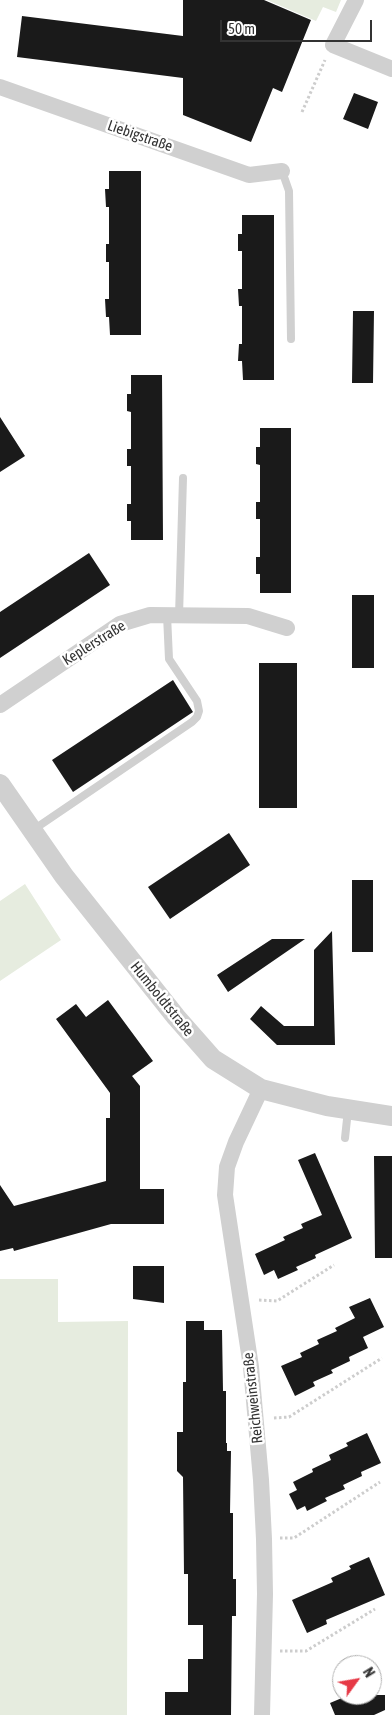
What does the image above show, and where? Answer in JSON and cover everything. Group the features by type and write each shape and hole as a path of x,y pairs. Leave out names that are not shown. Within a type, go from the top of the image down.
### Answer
{"street":[{"path":"356,0 330,51 392,69"},
{"name":"Liebigstraße","path":"0,86 249,175 282,171"},
{"name":"Keplerstraße","path":"0,705 120,624 150,616 248,616 287,628"},
{"name":"Humboldtstraße","path":"0,784 64,876 176,1018 213,1059 261,1089 327,1106 392,1116"},
{"name":"Reichweinstraße","path":"261,1089 236,1142 227,1167 225,1195 251,1367 256,1418 264,1539 262,1715"}],"lane":[{"path":"282,171 288,190 290,339"},
{"path":"32,830 197,717 199,711 197,701 169,659 183,478"},
{"path":"346,1138 348,1110"}],"path":[{"path":"302,112 330,51"},
{"path":"241,1300 277,1301 334,1265"},
{"path":"256,1418 288,1417 382,1358"},
{"path":"264,1539 294,1538 380,1482"},
{"path":"264,1651 306,1651 374,1609"}],"shaded area":[{"path":"267,0 341,0 336,12 323,7 316,21"},
{"path":"25,884 61,940 0,981 0,901"},
{"path":"0,1279 58,1279 58,1322 128,1321 127,1715 0,1715"}],"building":[{"path":"183,0 264,0 311,20 282,92 273,88 251,142 183,115 183,78 17,57 22,16 183,36"},
{"path":"354,93 378,102 368,129 343,119"},
{"path":"109,171 141,171 141,335 110,335 109,317 106,317 105,299 109,299 109,262 106,262 106,244 109,244 109,207 106,207 105,189 109,189"},
{"path":"242,215 274,215 274,380 243,380 242,361 238,361 239,344 242,344 242,306 239,306 238,289 242,289 242,251 238,251 238,234 242,234"},
{"path":"353,311 374,311 373,383 352,383"},
{"path":"131,375 162,375 163,540 131,540 131,521 127,521 127,504 131,504 131,466 127,466 127,449 131,449 131,412 127,411 127,394 131,394"},
{"path":"0,417 25,456 0,472"},
{"path":"260,428 291,428 291,593 260,593 260,574 256,574 256,557 260,557 260,519 256,519 256,502 260,502 260,465 256,464 256,447 260,447"},
{"path":"89,553 110,585 0,658 0,612"},
{"path":"352,595 374,595 374,668 352,668"},
{"path":"259,663 297,663 297,808 259,808"},
{"path":"173,680 193,712 73,792 52,760"},
{"path":"229,833 250,865 170,919 148,887"},
{"path":"352,880 373,880 373,952 352,952"},
{"path":"332,931 335,1045 277,1045 250,1019 261,1006 284,1026 314,1026 314,950"},
{"path":"272,939 305,939 228,992 217,975"},
{"path":"108,1000 153,1061 132,1076 140,1086 140,1189 164,1189 164,1224 111,1224 14,1251 13,1248 0,1251 0,1185 14,1206 106,1181 106,1118 110,1118 110,1093 56,1019 76,1004 86,1017"},
{"path":"315,1153 352,1238 315,1255 316,1258 296,1267 298,1270 278,1279 274,1270 264,1275 255,1254 285,1240 283,1237 303,1228 301,1224 322,1215 298,1160"},
{"path":"374,1156 392,1156 392,1258 375,1258"},
{"path":"133,1266 164,1266 164,1303 133,1299"},
{"path":"370,1298 384,1327 363,1337 368,1348 349,1357 350,1361 331,1370 333,1373 313,1382 315,1386 295,1396 281,1366 302,1357 300,1353 319,1344 317,1340 337,1331 335,1328 355,1318 349,1307"},
{"path":"186,1321 204,1321 204,1330 222,1330 223,1391 226,1391 226,1443 227,1451 231,1451 230,1513 233,1513 233,1579 236,1579 236,1616 232,1616 231,1715 165,1715 165,1692 188,1692 188,1659 203,1659 203,1625 188,1625 188,1574 184,1574 183,1477 177,1471 177,1432 183,1432 183,1382 186,1382"},
{"path":"367,1433 381,1463 361,1472 362,1476 343,1485 345,1489 325,1498 327,1501 307,1511 305,1506 297,1510 289,1494 297,1490 293,1482 313,1472 312,1469 331,1460 329,1455 348,1446 346,1443"},
{"path":"369,1557 385,1595 326,1620 327,1624 307,1633 292,1600 333,1582 331,1578 351,1569 349,1566"},
{"path":"382,1695 385,1695 385,1710 374,1715 335,1715 330,1703 332,1702 332,1705 382,1705"}]}
